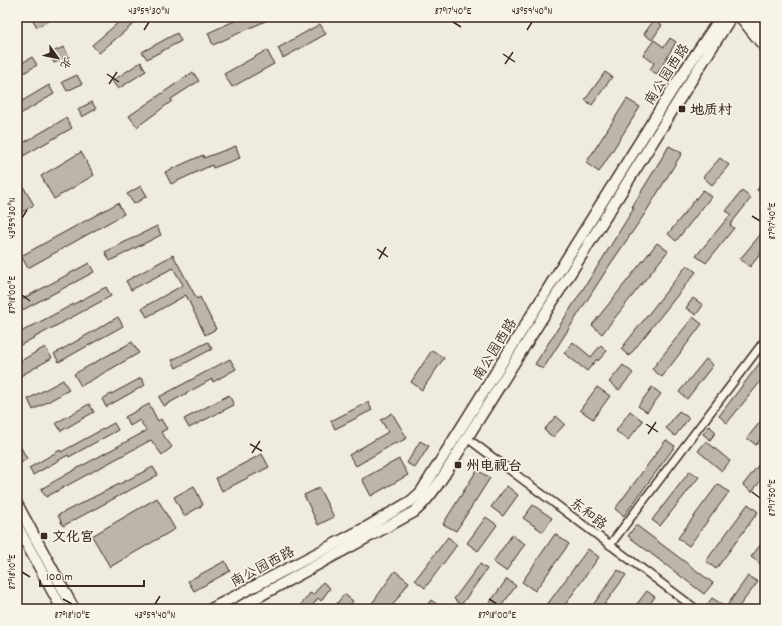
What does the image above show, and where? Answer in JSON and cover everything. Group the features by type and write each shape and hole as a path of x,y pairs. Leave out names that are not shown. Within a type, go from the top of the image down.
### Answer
{"main road":[{"name":"南公园西路","path":"211,609 365,528 411,501 421,492 679,79 720,17"},
{"name":"南公园西路","path":"236,609 414,512 422,505 467,438 731,17"},
{"path":"741,17 765,47"},
{"path":"751,17 765,34"},
{"path":"17,504 74,609"},
{"path":"17,526 62,609"}],"street":[{"path":"610,545 765,340"},
{"name":"东和路","path":"467,438 696,609"}],"building":[{"path":"31,17 56,17 37,27"},
{"path":"125,17 144,17 99,53 92,45"},
{"path":"243,17 274,17 213,45 208,33"},
{"path":"654,20 662,25 652,40 644,34"},
{"path":"320,24 326,34 283,58 278,48"},
{"path":"177,33 181,41 147,59 142,52"},
{"path":"670,38 676,42 657,74 650,70 654,63 643,55 654,40 664,47"},
{"path":"64,47 69,57 54,63 50,53"},
{"path":"267,50 274,64 232,87 224,74"},
{"path":"32,57 37,65 17,77 17,66"},
{"path":"141,62 146,71 118,89 112,81"},
{"path":"193,72 199,81 171,99 172,101 137,127 129,116"},
{"path":"605,72 612,77 592,105 585,100"},
{"path":"77,75 82,84 67,91 62,82"},
{"path":"49,85 54,94 17,116 17,104"},
{"path":"627,99 640,107 599,172 586,163"},
{"path":"92,102 96,109 82,117 78,109"},
{"path":"66,118 72,128 23,156 18,146"},
{"path":"236,146 240,158 213,168 212,165 171,184 165,172 203,155 204,158"},
{"path":"669,146 682,153 644,215 609,266 543,369 535,364 634,208 632,207"},
{"path":"81,152 94,175 54,199 41,176"},
{"path":"720,158 729,165 712,185 703,177"},
{"path":"765,179 765,196 757,190"},
{"path":"21,183 34,205 17,215 17,186"},
{"path":"141,186 147,196 134,204 127,194"},
{"path":"703,190 711,197 676,241 668,234"},
{"path":"742,191 751,198 730,225 734,228 706,263 696,256 731,214 726,211"},
{"path":"118,203 124,214 28,268 21,256"},
{"path":"157,226 161,235 110,261 105,252"},
{"path":"765,229 765,248 750,267 740,259"},
{"path":"657,243 668,251 602,334 592,325"},
{"path":"173,255 197,299 200,297 216,329 205,335 186,295 147,317 142,308 183,285 173,268 131,290 126,281"},
{"path":"89,263 94,272 17,313 17,302"},
{"path":"687,265 696,272 629,356 621,349"},
{"path":"106,287 111,296 17,347 17,334"},
{"path":"693,298 703,305 696,315 686,308"},
{"path":"118,317 123,326 59,362 54,354"},
{"path":"693,317 702,324 662,377 652,369"},
{"path":"132,342 139,353 81,386 74,374"},
{"path":"208,342 212,349 176,368 172,360"},
{"path":"573,342 591,357 601,345 607,351 598,361 597,359 587,371 564,353"},
{"path":"45,347 52,358 17,378 17,363"},
{"path":"432,350 444,358 422,390 411,382"},
{"path":"765,356 765,376 727,423 719,416"},
{"path":"230,359 236,369 213,382 212,379 164,406 159,397"},
{"path":"706,359 713,365 687,399 679,392"},
{"path":"623,365 633,373 619,390 609,382"},
{"path":"141,378 145,385 106,407 102,399"},
{"path":"63,380 69,390 33,410 28,399"},
{"path":"597,387 610,396 593,419 580,410"},
{"path":"652,387 661,394 647,412 638,406"},
{"path":"229,395 234,405 189,428 184,419"},
{"path":"368,402 372,410 335,429 331,421"},
{"path":"89,404 94,412 61,431 56,423"},
{"path":"149,404 158,421 161,419 167,429 161,432 172,447 162,455 151,440 46,497 41,489 146,431 140,420 130,426 125,417"},
{"path":"630,411 643,421 628,440 616,431"},
{"path":"679,411 689,418 675,436 666,428"},
{"path":"392,413 407,438 396,444 395,443 356,466 349,455 388,432 381,420"},
{"path":"556,416 565,424 553,437 544,430"},
{"path":"765,416 765,433 756,445 747,438"},
{"path":"114,423 118,430 69,457 68,455 33,475 29,468 60,450 61,452"},
{"path":"709,426 716,432 710,440 703,434"},
{"path":"17,440 27,459 17,465"},
{"path":"666,440 675,446 624,516 615,509"},
{"path":"420,441 429,446 415,468 407,463"},
{"path":"706,441 730,461 722,471 698,451"},
{"path":"262,454 269,467 222,491 216,478"},
{"path":"399,459 408,475 371,496 362,479"},
{"path":"760,463 765,466 765,475 752,492 743,485"},
{"path":"153,467 158,475 63,526 58,515"},
{"path":"477,470 490,478 456,531 443,524"},
{"path":"690,471 699,477 660,526 652,520"},
{"path":"718,484 729,492 689,546 678,538"},
{"path":"194,486 203,505 184,516 174,497"},
{"path":"507,486 518,495 503,516 491,507"},
{"path":"319,488 334,517 318,525 304,495"},
{"path":"157,498 175,529 110,567 92,536"},
{"path":"748,504 758,512 716,569 706,561"},
{"path":"533,505 552,518 543,532 523,518"},
{"path":"486,517 497,525 478,551 467,543"},
{"path":"636,525 713,583 704,594 628,536"},
{"path":"555,534 569,544 535,591 522,582"},
{"path":"512,535 525,544 506,571 493,562"},
{"path":"448,537 457,545 425,588 415,580"},
{"path":"765,539 765,567 751,557"},
{"path":"588,549 599,557 562,609 544,609"},
{"path":"225,561 230,571 194,591 188,581"},
{"path":"480,564 487,569 461,605 454,599"},
{"path":"618,570 626,575 601,609 590,609"},
{"path":"395,571 409,582 390,609 368,609"},
{"path":"748,576 758,582 737,609 710,609 706,606 712,598 726,607"},
{"path":"507,579 516,586 499,609 485,609"},
{"path":"323,582 330,588 321,601 318,598 310,609 298,609 310,593 313,595"},
{"path":"647,591 655,597 646,609 633,609"},
{"path":"344,594 353,601 347,609 333,609"},
{"path":"431,600 443,609 424,609"}],"place":[{"name":"地质村","path":"682,109"},
{"name":"州电视台","path":"458,465"},
{"name":"文化宫","path":"44,536"}]}
